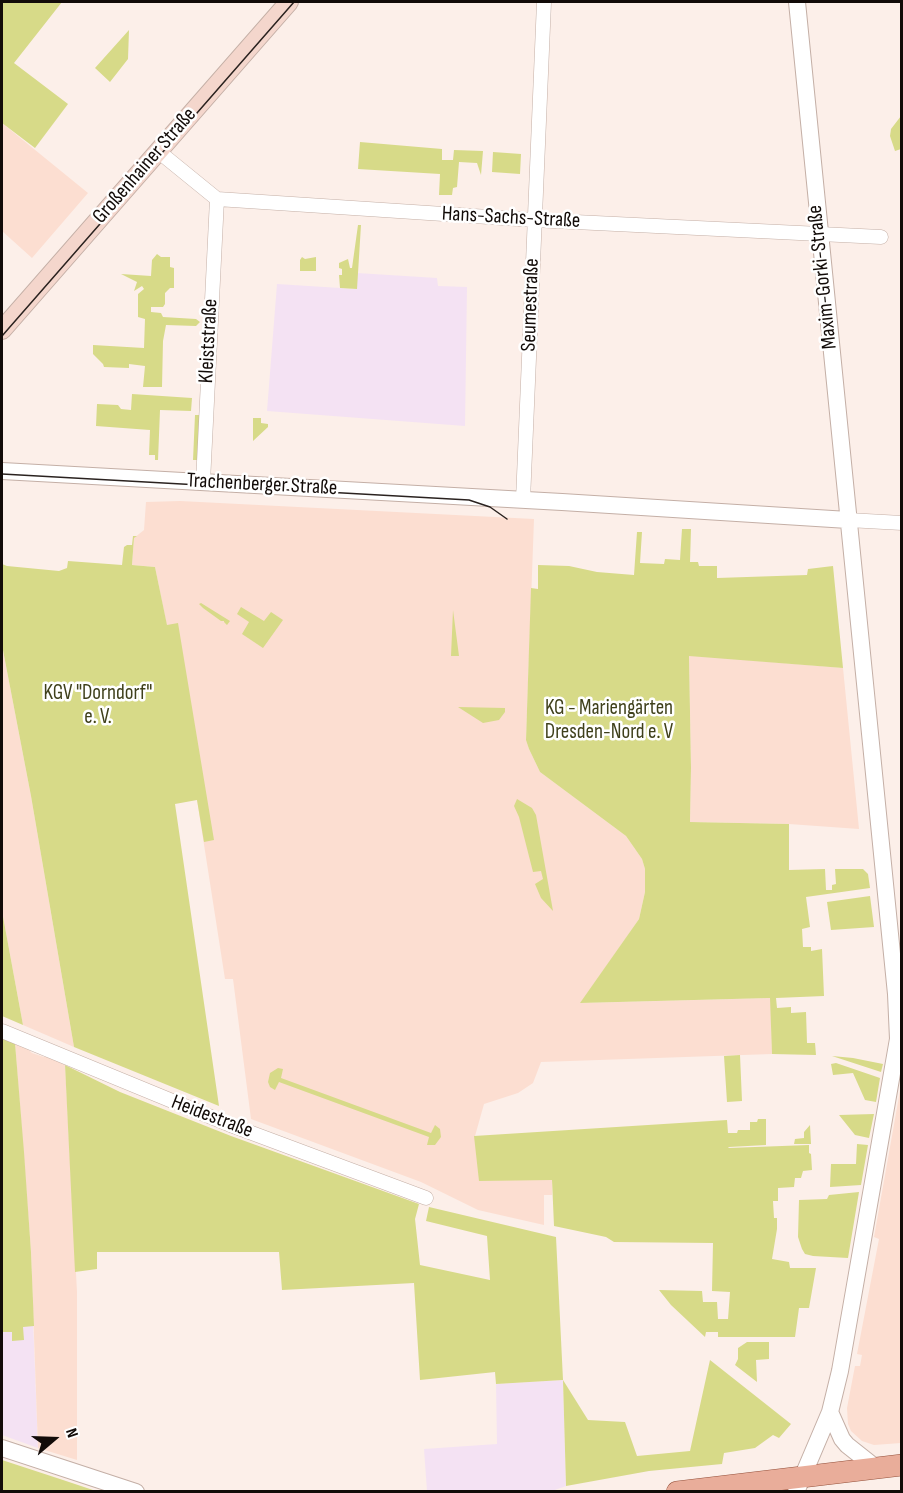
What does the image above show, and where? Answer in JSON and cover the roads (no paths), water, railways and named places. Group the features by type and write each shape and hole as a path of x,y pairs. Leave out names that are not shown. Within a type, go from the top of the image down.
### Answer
{"main road":[{"name":"Großenhainer Straße","path":"2,330 289,2"},
{"path":"678,1491 799,1484 902,1465"}],"street":[{"name":"Seumestraße","path":"523,500 544,2"},
{"name":"Maxim-Gorki-Straße","path":"797,2 851,552 898,994 897,1051 840,1371 830,1412"},
{"path":"158,151 216,199"},
{"name":"Hans-Sachs-Straße","path":"216,199 534,220 881,237"},
{"name":"Kleiststraße","path":"202,482 216,199"},
{"name":"Trachenberger Straße","path":"2,471 848,520"},
{"path":"848,520 902,523"},
{"name":"Heidestraße","path":"2,1030 233,1126 426,1198"},
{"path":"830,1412 842,1439 876,1468"},
{"path":"799,1484 830,1412"},
{"path":"2,1448 136,1491"}],"tram line":[{"path":"2,336 294,2"},
{"path":"2,474 469,500 490,507 507,519"}],"park label":[{"name":"KGV \"Dorndorf\" e. V.","path":"98,706"},
{"name":"KG - Mariengärten Dresden-Nord e. V","path":"609,721"}]}
